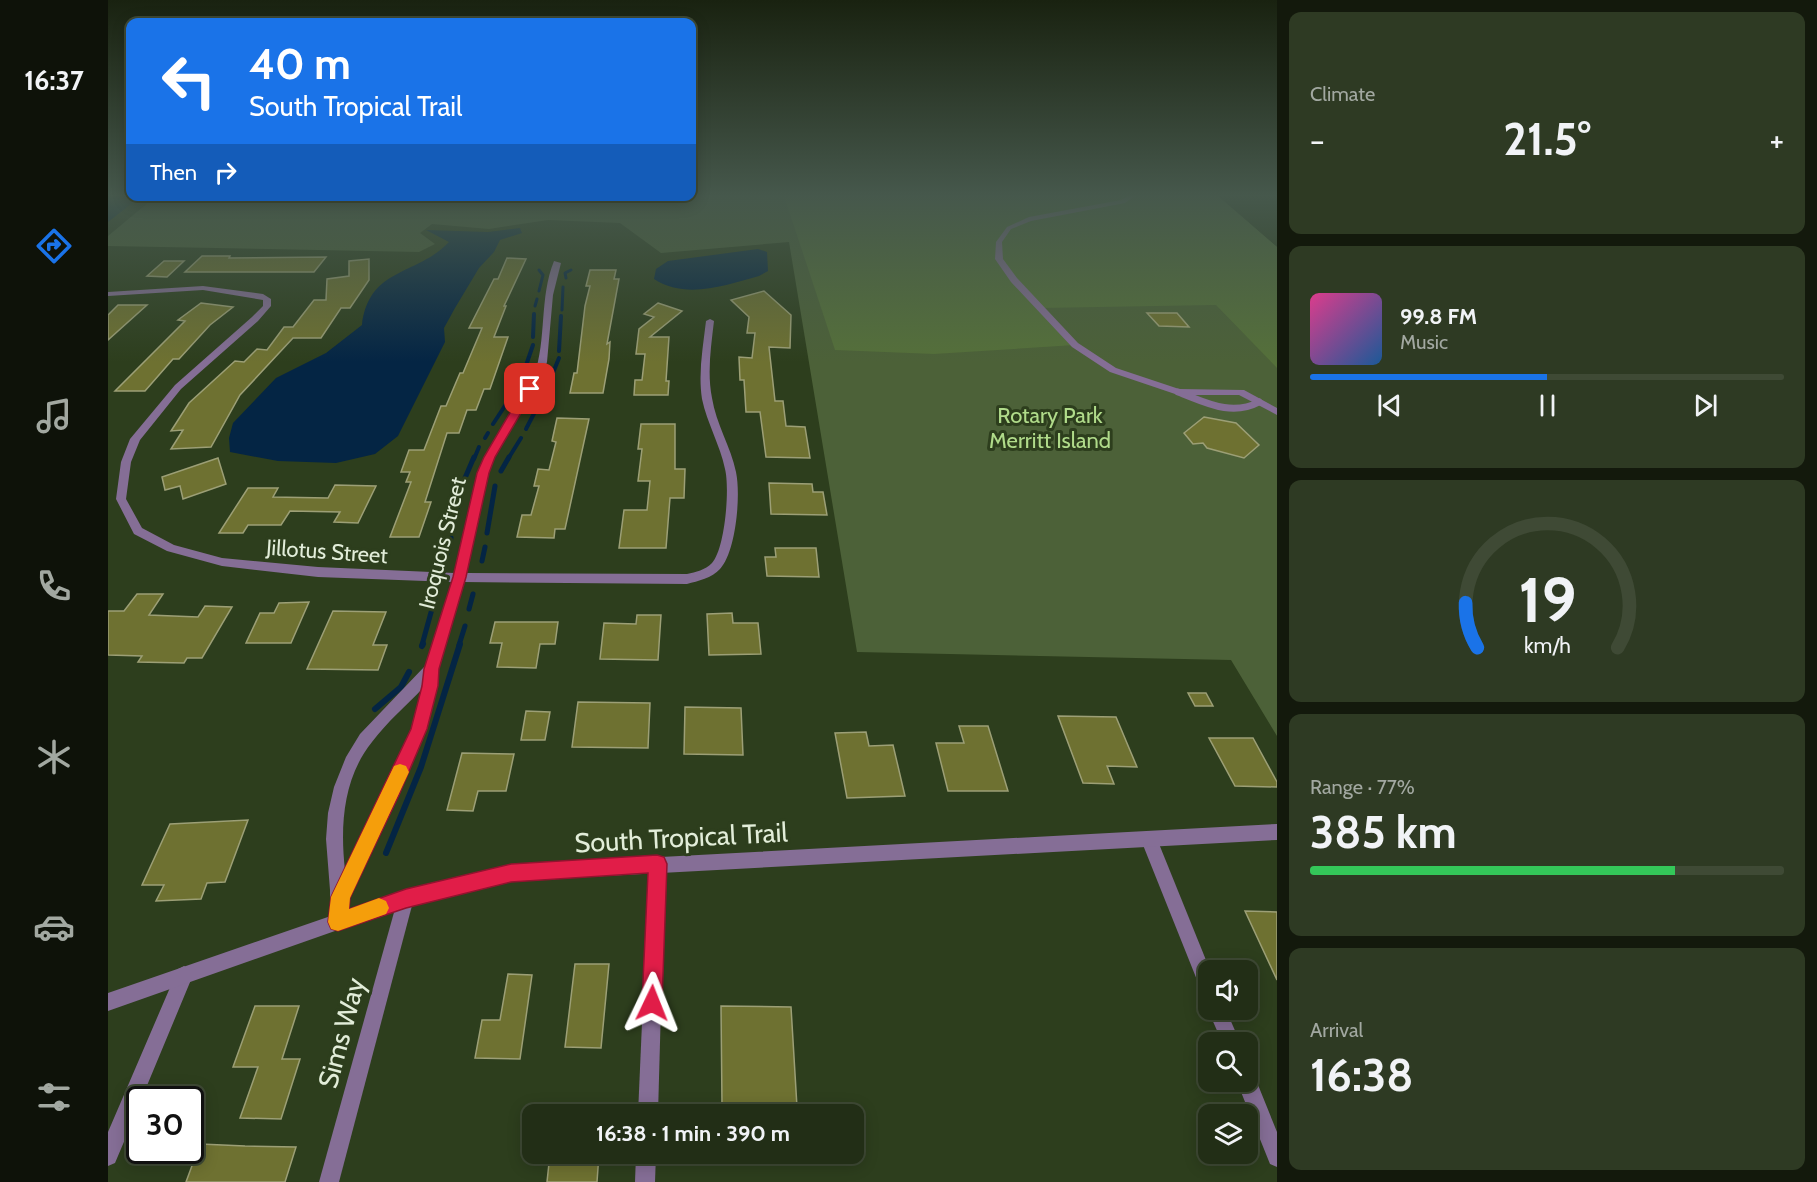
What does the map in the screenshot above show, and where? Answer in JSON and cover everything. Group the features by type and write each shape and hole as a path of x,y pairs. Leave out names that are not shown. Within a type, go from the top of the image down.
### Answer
{"street":[{"path":"999,251 999,258 1014,280 1075,345 1113,370 1178,392 1241,392 1277,412"},
{"name":"Iroquois Street","path":"340,897 393,789 419,729 430,686 431,669 459,577 483,473 499,440 538,376 543,362 549,295 557,263"},
{"name":"Jillotus Street","path":"108,294 203,288 263,296 267,299 267,306 255,319 178,387 135,439 126,462 121,499 138,531 171,548 222,562 324,572 459,577 687,579 711,573 723,558 731,511 733,482 726,454 711,419 706,397 704,369 710,321"},
{"name":"Iroquois Street","path":"338,922 340,897 334,840 336,804 349,765 365,739 415,690 431,669"},
{"name":"South Tropical Trail","path":"108,1002 406,898 511,873 1277,832"},
{"path":"1149,840 1198,962"},
{"path":"648,1104 657,864"},
{"name":"Sims Way","path":"329,1182 406,898"},
{"path":"108,1156 184,975"},
{"path":"1251,1092 1277,1157"},
{"path":"645,1182 646,1164"}],"lane":[{"path":"1178,392 1226,409 1244,411 1259,402"}],"green space":[{"name":"Rotary Park Merritt Island","path":"791,251 1277,251 1277,736 1231,660 857,652"},
{"path":"802,251 1277,251 1277,368 1216,305 1041,308 1075,345 934,354 835,350"}],"water":[{"path":"494,251 479,268 444,328 445,342 398,436 375,454 336,463 278,461 230,452 229,438 233,423 276,378 326,353 362,325 366,306 374,292 384,282 436,253"},
{"path":"742,251 764,251 767,252 768,271 759,276 706,289 679,289 654,279 656,269 668,261"}],"building":[{"path":"202,256 326,257 314,272 185,272"},
{"path":"507,258 526,259 504,306 506,306 494,337 508,337 490,389 484,389 476,410 467,410 459,433 447,433 425,502 431,502 419,537 390,537 411,482 406,482 410,472 401,472 409,450 424,450 441,406 446,406 482,328 469,328 494,279 498,279"},
{"path":"369,259 369,280 350,308 341,308 321,338 293,338 240,395 211,447 171,449 183,430 171,431 189,403 235,361 244,362 257,349 267,350 284,327 293,327 314,300 326,300 327,279 349,276 349,261"},
{"path":"164,261 184,261 167,277 147,276"},
{"path":"590,270 616,270 614,279 619,279 607,344 610,342 609,359 603,393 570,393 574,373 577,373 585,306 590,286 586,286"},
{"path":"764,291 791,315 790,348 769,347 775,401 783,401 786,426 805,427 810,458 766,457 760,412 746,412 744,380 740,380 739,357 752,358 755,333 747,333 749,317 731,300"},
{"path":"201,303 233,307 210,325 179,359 173,359 145,391 115,391 185,321 178,320"},
{"path":"658,303 682,311 650,337 669,337 666,381 669,381 668,395 634,395 635,380 642,380 645,354 636,354 639,329 654,317 644,314"},
{"path":"118,305 147,305 108,340 108,315"},
{"path":"1147,313 1177,313 1189,327 1159,326"},
{"path":"1204,417 1236,423 1259,445 1244,458 1207,448 1203,443 1193,444 1184,433"},
{"path":"557,418 589,419 565,529 555,529 554,538 517,537 522,515 531,515 539,486 534,486 538,469 549,470 556,442 552,441"},
{"path":"641,424 675,424 675,469 685,469 684,498 670,498 666,548 619,548 624,510 647,510 650,481 638,481 642,449 638,449"},
{"path":"218,458 226,484 183,499 180,486 165,490 162,477"},
{"path":"769,483 812,484 813,492 823,492 827,515 771,514"},
{"path":"335,485 376,486 358,523 334,522 340,512 290,511 281,525 248,525 243,533 219,533 248,488 278,488 273,497 328,498"},
{"path":"775,548 816,548 819,577 767,576 765,557 776,557"},
{"path":"137,594 163,594 149,615 198,617 205,606 232,607 202,658 187,658 184,663 138,662 142,656 108,655 108,611 124,611"},
{"path":"309,602 291,643 246,643 260,613 274,613 279,603"},
{"path":"333,611 386,612 373,645 387,645 378,670 307,669"},
{"path":"732,613 733,623 758,623 761,654 709,655 707,614"},
{"path":"637,615 661,615 658,660 600,659 604,623 636,624"},
{"path":"495,622 558,622 555,644 540,644 536,668 497,667 502,643 490,643"},
{"path":"1188,693 1206,693 1213,706 1195,706"},
{"path":"578,702 650,703 648,748 572,747"},
{"path":"685,707 741,708 743,755 684,754"},
{"path":"526,711 550,712 545,740 521,740"},
{"path":"1058,716 1116,717 1137,767 1107,766 1114,784 1083,783"},
{"path":"959,726 988,726 1008,791 948,791 936,743 964,743"},
{"path":"866,732 869,746 893,745 905,796 847,798 835,733"},
{"path":"1209,738 1253,738 1277,782 1277,787 1235,786"},
{"path":"462,753 514,754 506,791 478,791 473,811 447,810"},
{"path":"248,820 225,882 207,883 201,899 156,901 164,885 142,885 170,824"},
{"path":"1245,911 1277,912 1277,980"},
{"path":"575,964 609,964 601,1048 565,1047"},
{"path":"508,974 532,975 520,1059 475,1058 482,1020 500,1020"},
{"path":"255,1006 299,1006 282,1059 300,1059 281,1119 240,1118 258,1067 233,1067"},
{"path":"721,1006 791,1007 797,1104 722,1104"},
{"path":"204,1144 296,1147 285,1182 186,1182 193,1164 204,1164"},
{"path":"549,1164 598,1164 597,1182 547,1182"}],"waterway":[{"path":"539,270 543,275 539,291"},
{"path":"566,278 565,273 571,270"},
{"path":"562,310 563,287"},
{"path":"535,306 537,299"},
{"path":"533,337 534,314"},
{"path":"559,351 561,316"},
{"path":"521,380 533,345"},
{"path":"546,390 559,358"},
{"path":"493,424 516,389"},
{"path":"526,429 541,400"},
{"path":"485,438 488,433"},
{"path":"508,459 521,438"},
{"path":"474,459 479,447"},
{"path":"453,529 462,485 474,457"},
{"path":"501,471 509,457"},
{"path":"487,533 495,486"},
{"path":"447,555 451,538"},
{"path":"482,561 485,547"},
{"path":"469,609 473,594"},
{"path":"422,645 435,598"},
{"path":"459,645 465,626"},
{"path":"386,853 421,767 460,644"},
{"path":"375,709 401,687 409,672"}],"slow traffic":[{"path":"379,908 338,922 340,897 400,772"}],"route":[{"path":"530,389 489,457 483,473 459,577 431,669 430,686 419,729 393,789 340,897 338,922 406,898 511,873 657,864 652,1003"}]}
